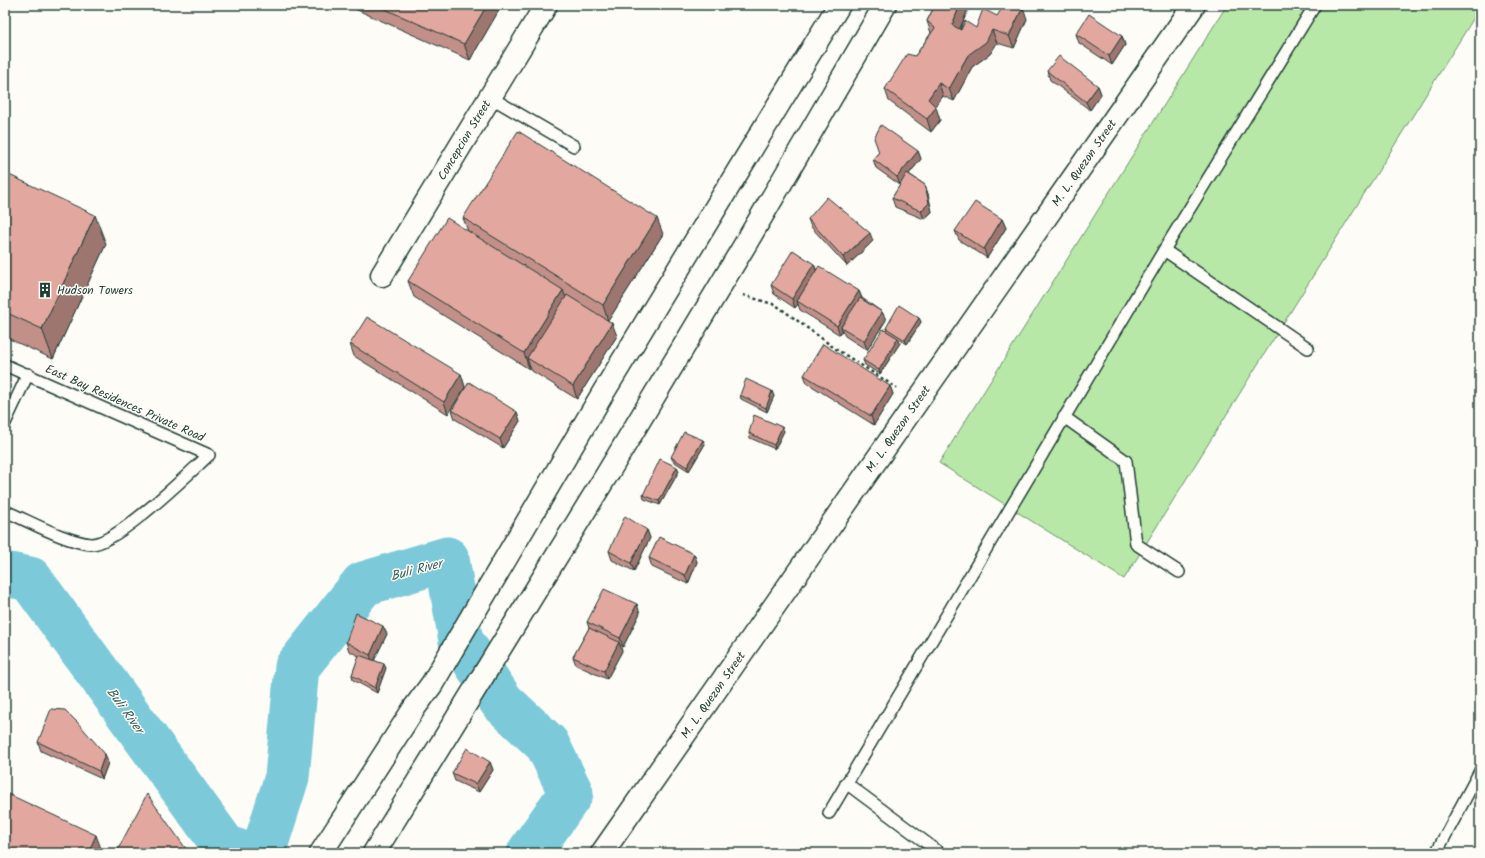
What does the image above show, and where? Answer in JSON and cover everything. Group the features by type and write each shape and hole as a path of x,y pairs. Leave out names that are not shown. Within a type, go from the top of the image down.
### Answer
{"street":[{"name":"Concepcion Street","path":"382,275 546,5"},
{"path":"321,853 432,684 603,393 838,5"},
{"path":"374,853 497,654 718,289 885,5"},
{"name":"M. L. Quezon Street","path":"602,853 1194,5"}],"lane":[{"path":"829,812 1164,250 1315,5"},
{"path":"490,97 574,146"},
{"path":"1164,250 1308,348"},
{"name":"East Bay Residences Private Road","path":"5,365 209,455 155,504 110,538 92,544 76,542 5,511"},
{"name":"East Bay Residences Private Road","path":"5,423 28,374"},
{"path":"1064,417 1126,461 1136,544 1179,572"},
{"path":"1436,853 1480,771"},
{"path":"846,783 940,853"}],"path":[{"path":"718,289 776,305 836,349 917,401"}],"green space":[{"path":"1227,5 1480,5 1480,8 1124,579 939,463"}],"building":[{"path":"376,5 487,5 464,44"},
{"path":"935,5 960,5 952,25 961,30 965,21 976,28 983,9 997,16 1004,5 1020,5 1023,7 1009,36 992,30 986,42 968,55 949,89 939,83 928,99 936,107 927,119 885,89 907,54 915,56 935,28 927,21"},
{"path":"1089,14 1122,36 1109,56 1076,34"},
{"path":"1059,56 1098,86 1086,102 1047,71"},
{"path":"881,125 918,151 897,177 873,159 879,152 874,138"},
{"path":"518,131 657,218 603,305 463,218"},
{"name":"Hudson Towers","path":"5,173 95,215 42,329 5,312"},
{"path":"907,173 925,185 929,203 921,211 892,198"},
{"path":"827,197 870,233 843,257 808,219"},
{"path":"975,202 1002,219 984,249 955,231"},
{"path":"447,218 563,290 524,353 408,281"},
{"path":"793,250 814,264 792,299 771,285"},
{"path":"819,266 859,291 837,326 797,301"},
{"path":"567,295 612,323 573,386 527,358"},
{"path":"860,298 882,312 864,341 841,327"},
{"path":"899,305 919,318 905,340 886,328"},
{"path":"367,317 461,374 444,402 350,344"},
{"path":"883,329 898,338 879,370 863,360"},
{"path":"823,344 890,386 871,416 804,375"},
{"path":"746,379 772,391 766,408 740,395"},
{"path":"469,382 517,412 500,439 452,410"},
{"path":"754,415 782,427 774,445 749,433"},
{"path":"684,432 703,440 687,467 671,457"},
{"path":"660,459 677,467 659,501 643,495"},
{"path":"625,516 647,530 631,563 609,551"},
{"path":"659,537 694,554 685,575 649,558"},
{"path":"604,589 637,604 620,638 587,622"},
{"path":"356,613 383,626 370,655 346,642"},
{"path":"589,628 619,642 604,671 573,657"},
{"path":"359,655 384,664 375,688 352,675"},
{"path":"51,709 65,710 105,754 99,771 38,742"},
{"path":"467,748 490,762 476,784 452,773"},
{"path":"6,793 96,835 88,853 5,853"},
{"path":"147,794 189,853 116,853"}],"waterway":[{"name":"Buli River","path":"263,853 287,777 297,667 363,584 447,559 461,641 502,702 547,744 571,793 529,853"},
{"name":"Buli River","path":"5,574 30,579 225,847 242,853"}],"place":[{"name":"Hudson Towers","path":"45,290"}]}
